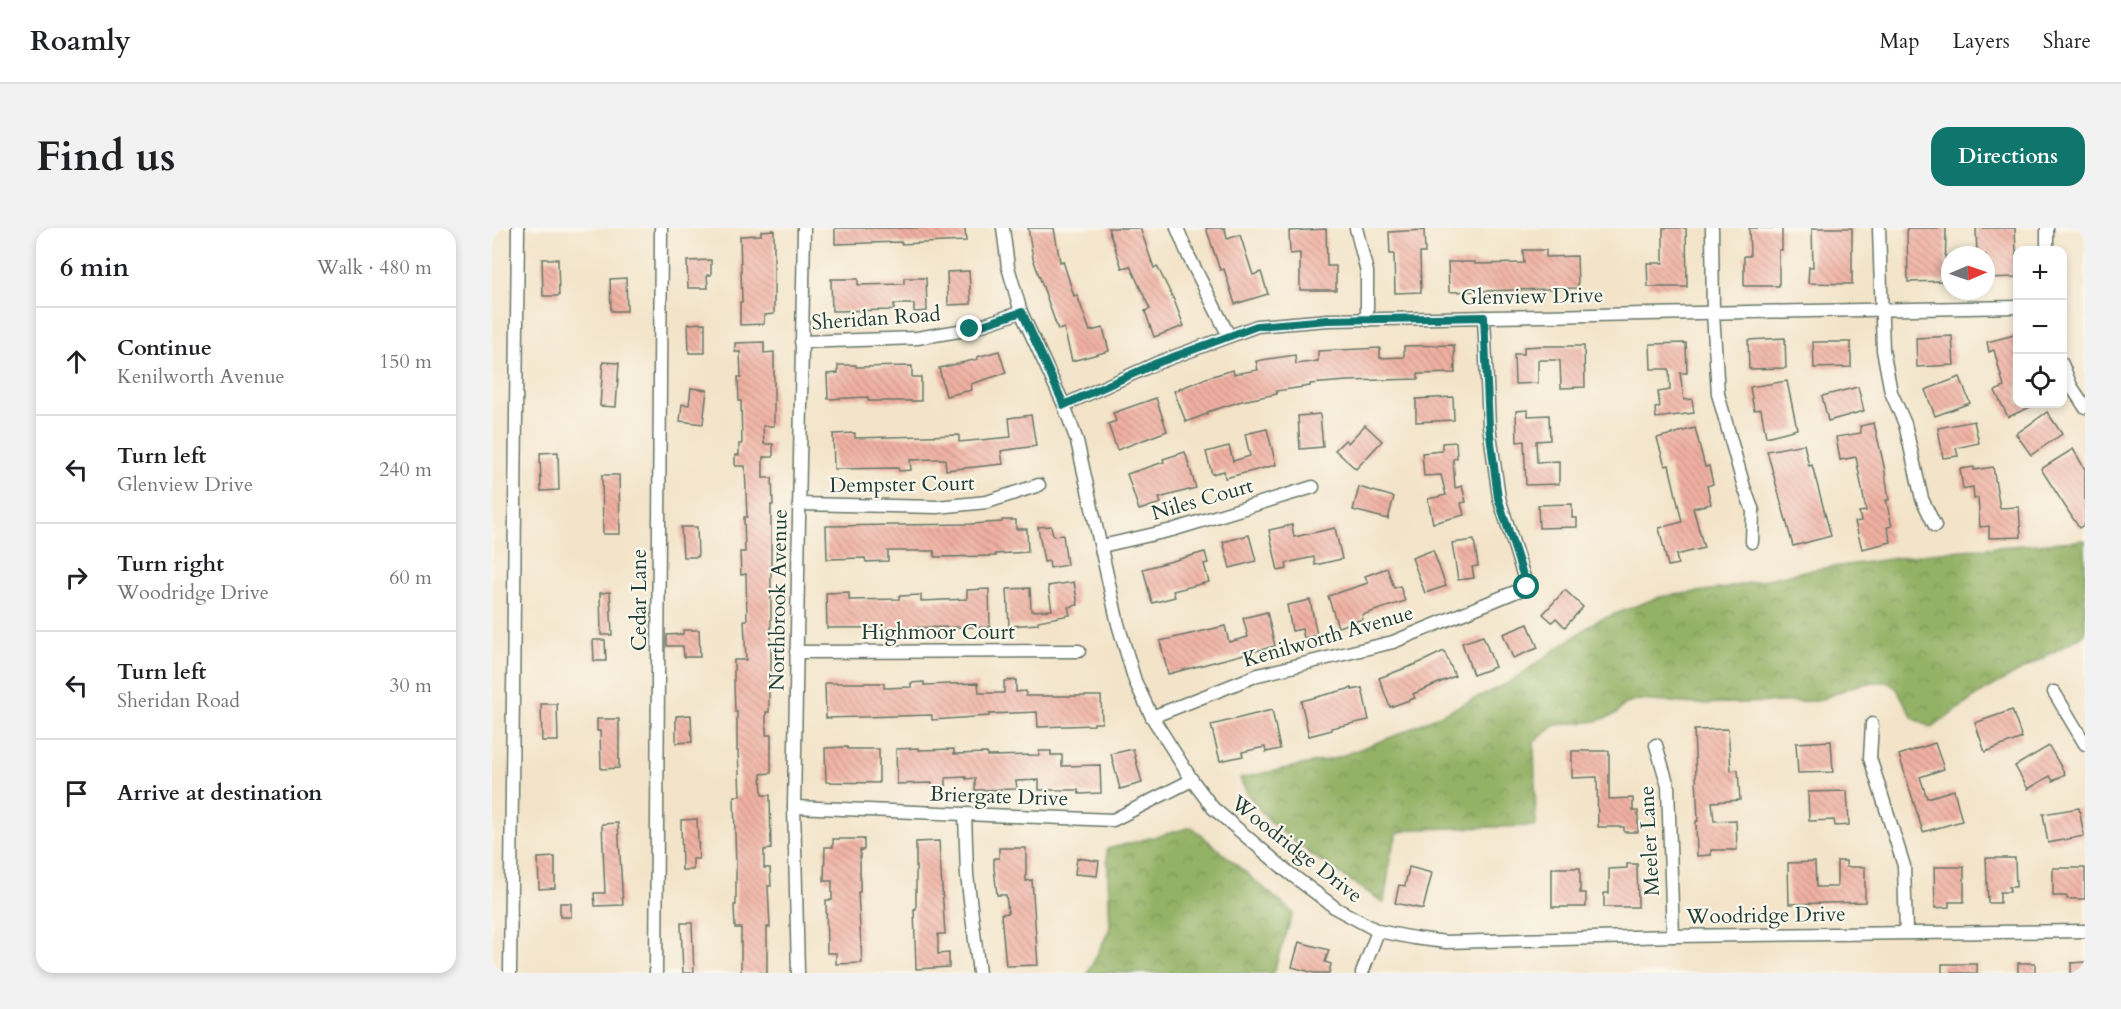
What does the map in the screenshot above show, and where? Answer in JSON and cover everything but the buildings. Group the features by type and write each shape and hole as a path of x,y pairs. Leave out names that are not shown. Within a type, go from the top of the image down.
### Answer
{"street":[{"path":"510,973 518,228"},
{"name":"Cedar Lane","path":"656,973 661,228"},
{"name":"Northbrook Avenue","path":"798,973 794,807 804,228"},
{"name":"Woodridge Drive","path":"1003,228 1008,267 1022,312 1064,405 1077,441 1122,635 1135,681 1152,717 1192,780 1213,808 1263,852 1337,909 1378,931 1446,942 1673,936 2085,931"},
{"path":"1177,228 1229,336"},
{"path":"1356,228 1367,272 1367,320"},
{"path":"1712,228 1713,313 1718,394 1743,487 1753,511 1752,542"},
{"path":"1879,228 1883,350 1891,392 1905,423 1922,500 1935,526"},
{"path":"2047,228 2047,246"},
{"name":"Glenview Drive","path":"1064,405 1157,363 1257,326 1328,320 2013,307"},
{"name":"Sheridan Road","path":"801,342 917,338 970,329 1022,312"},
{"name":"Kenilworth Avenue","path":"1152,717 1258,675 1393,642 1527,587 1498,498 1489,426 1484,317"},
{"path":"2067,376 2085,407"},
{"name":"Dempster Court","path":"799,504 938,507 987,502 1039,485"},
{"name":"Niles Court","path":"1102,546 1172,530 1313,487"},
{"name":"Highmoor Court","path":"796,652 1079,651"},
{"path":"2054,692 2085,744"},
{"path":"1872,724 1870,758 1904,866 1906,932"},
{"name":"Meeler Lane","path":"1656,745 1668,786 1673,936"},
{"name":"Briergate Drive","path":"794,807 1113,820 1192,780"},
{"path":"965,814 967,875 979,973"},
{"path":"1362,973 1378,931"}],"green space":[{"path":"2085,540 2085,634 1979,694 1932,728 1913,718 1897,689 1887,682 1873,682 1851,687 1817,701 1697,704 1638,700 1624,705 1616,714 1597,721 1556,725 1534,742 1536,826 1415,829 1397,833 1391,854 1384,903 1282,832 1264,815 1250,797 1240,778 1336,758 1397,735 1510,682 1595,622 1659,597 1726,588 1804,571 1940,552"},
{"path":"1192,827 1293,913 1273,973 1088,973 1110,928 1107,849"}],"route":[{"path":"970,329 1022,312 1064,405 1157,363 1257,326 1328,320 1484,317 1489,426 1498,498 1527,587"}]}
